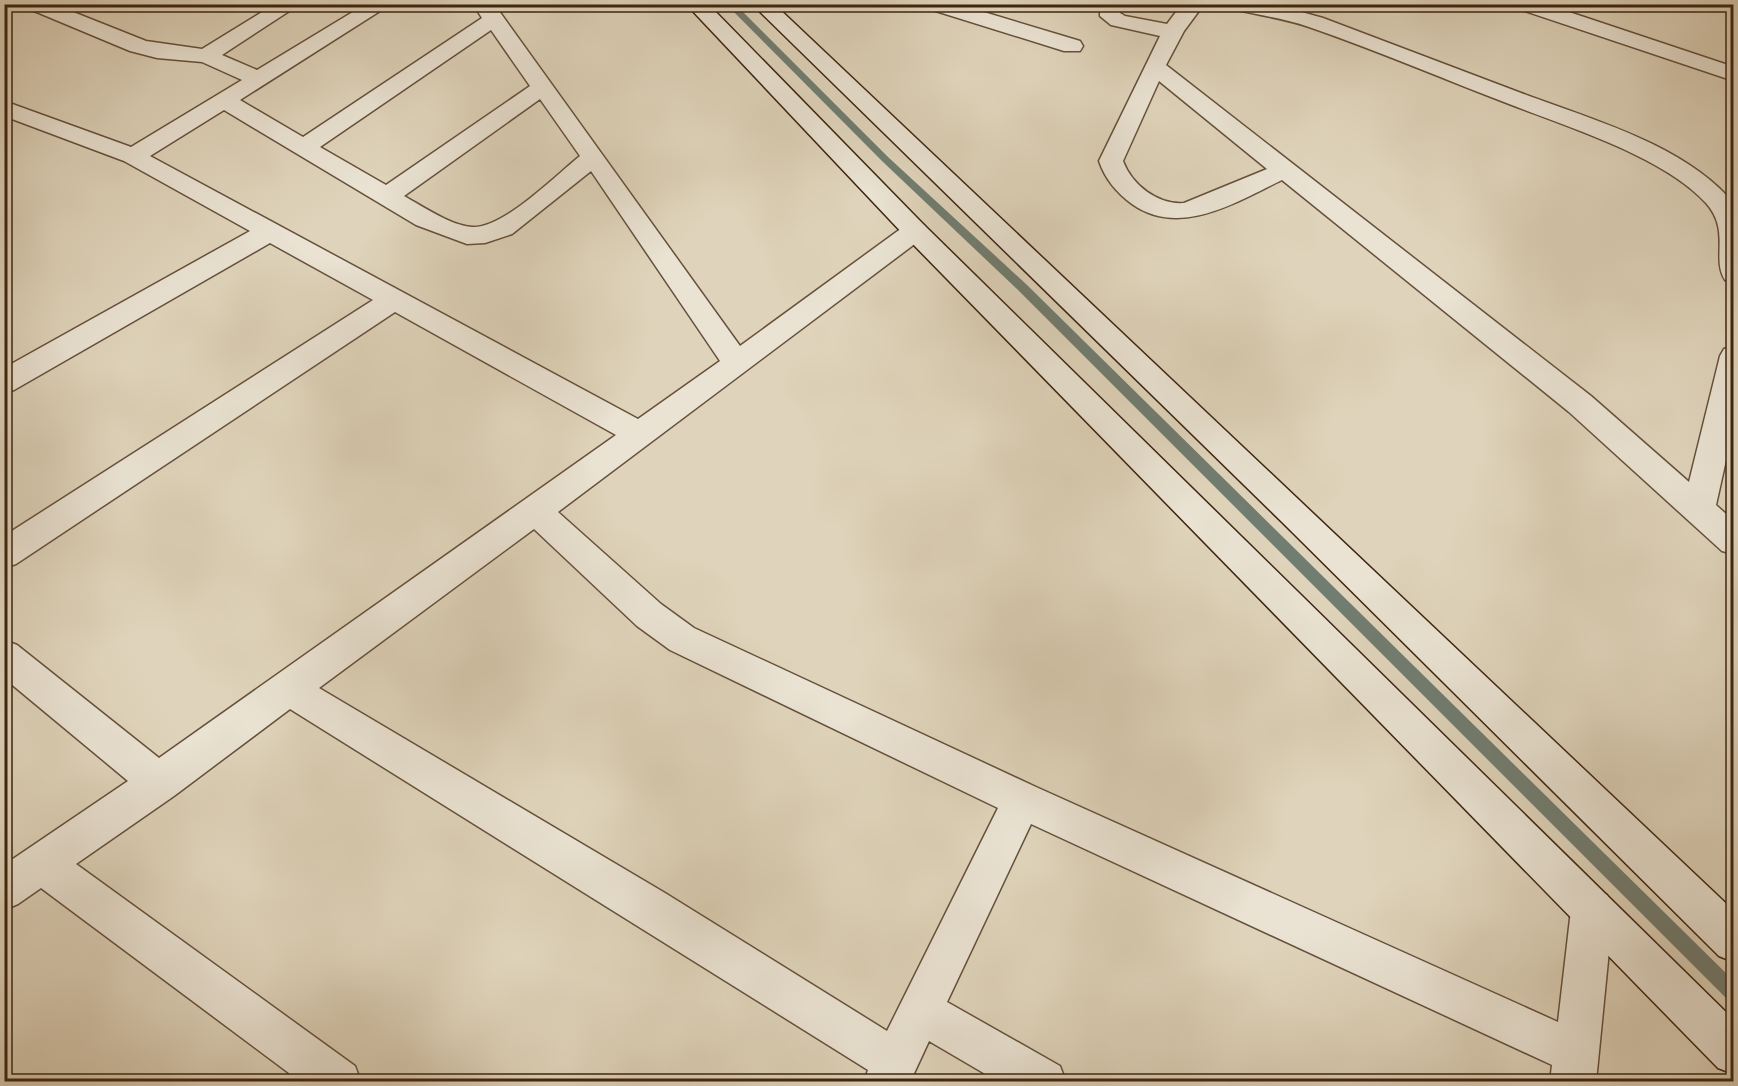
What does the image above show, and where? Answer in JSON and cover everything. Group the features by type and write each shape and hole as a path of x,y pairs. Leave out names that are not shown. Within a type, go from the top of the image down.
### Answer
{"street":[{"path":"34,4 138,46 157,51 206,56 259,79"},
{"path":"133,156 381,4"},
{"path":"696,4 915,231 1734,1052"},
{"path":"762,4 1294,514 1734,941"},
{"path":"933,4 1072,46"},
{"path":"1110,4 1110,16 1118,21 1173,32"},
{"path":"1194,4 1188,9 1173,32 1111,161 1114,172 1150,205 1172,212 1197,207 1285,170"},
{"path":"1237,4 1285,13 1316,22 1609,135 1649,154 1696,182 1721,204 1732,226 1734,274"},
{"path":"1522,4 1734,74"},
{"path":"206,56 288,5"},
{"path":"303,148 488,12 737,363"},
{"path":"1156,68 1581,404 1734,542"},
{"path":"386,196 543,87"},
{"path":"224,100 425,219 467,236 485,235 520,217 593,157"},
{"path":"8,113 133,156 641,435"},
{"path":"4,382 271,231"},
{"path":"4,890 160,783 641,435 915,231"},
{"path":"4,554 394,299"},
{"path":"1699,509 1734,356"},
{"path":"536,511 649,615 682,639 1023,800 1575,1067 1592,910"},
{"path":"8,664 160,783"},
{"path":"289,689 650,908 891,1072 1023,800"},
{"path":"42,864 339,1082"},
{"path":"920,1011 1044,1082"}],"waterway":[{"path":"730,4 885,159 1022,287 1734,994"}]}
